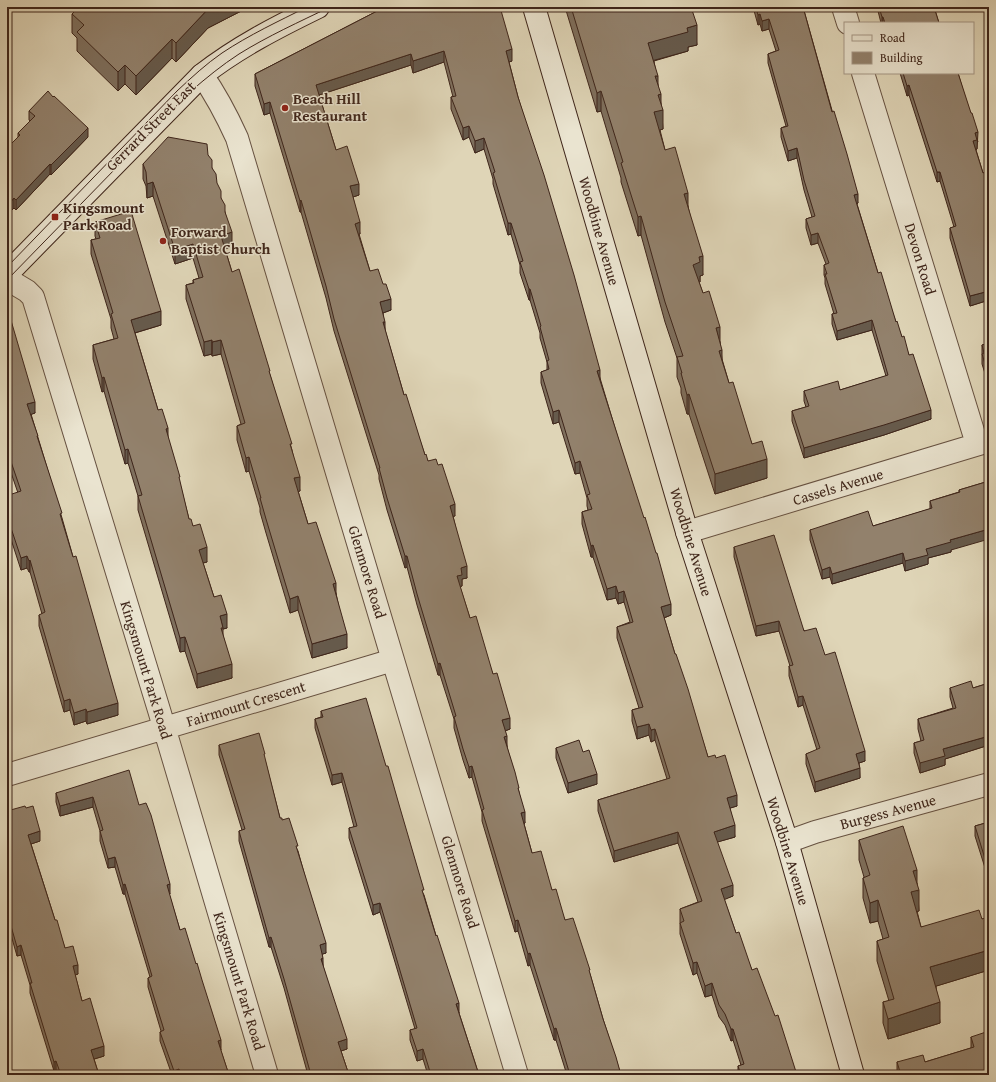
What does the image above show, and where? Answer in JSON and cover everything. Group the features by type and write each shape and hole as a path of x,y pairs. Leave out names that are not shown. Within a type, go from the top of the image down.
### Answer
{"street":[{"name":"Gerrard Street East","path":"7,274 202,75 221,60 243,46 318,7"},
{"name":"Woodbine Avenue","path":"534,7 687,532 787,842 853,1075"},
{"path":"843,7 848,22"},
{"name":"Devon Road","path":"863,74 983,442"},
{"name":"Glenmore Road","path":"202,75 214,91 225,110 237,138 517,1075"},
{"name":"Kingsmount Park Road","path":"7,279 27,291 33,297 267,1075"},
{"name":"Cassels Avenue","path":"687,532 983,442"},
{"name":"Fairmount Crescent","path":"7,775 393,660"},
{"name":"Burgess Avenue","path":"787,842 815,832 989,784"}],"building":[{"path":"79,7 211,7 176,43 172,39 136,76 125,65 118,72 77,32 84,25 72,14"},
{"path":"385,7 500,7 512,49 506,51 518,97 544,175 574,275 600,370 597,371 644,518 645,517 657,553 671,604 661,607 675,654 688,689 708,757 715,755 716,758 725,755 737,795 727,798 735,825 714,832 733,885 721,889 736,933 739,932 752,970 757,968 775,1016 778,1015 797,1075 741,1075 738,1066 744,1064 733,1029 731,1029 725,1014 719,1005 712,983 705,986 697,962 693,963 680,923 684,921 680,909 702,901 678,832 614,851 598,800 670,778 655,729 651,730 649,724 637,727 632,710 643,707 617,627 633,622 624,591 618,593 616,586 607,589 593,545 591,546 582,512 592,509 587,495 590,494 580,461 575,463 559,410 553,412 541,372 549,369 547,361 549,360 540,327 541,326 520,262 523,261 511,223 508,223 493,173 495,172 484,138 475,141 469,126 463,128 451,97 456,96 444,51 413,61 411,54 316,85 336,150 347,146 359,184 350,186 360,222 355,224 370,271 378,269 383,284 386,284 391,299 380,302 385,322 383,322 404,395 406,394 425,455 426,454 428,461 436,459 438,465 442,464 455,504 450,506 467,566 461,568 462,575 457,576 470,618 476,616 493,674 497,673 510,718 502,720 507,736 504,737 525,812 521,813 532,853 541,851 552,890 556,889 565,920 573,918 621,1075 570,1075 556,1028 554,1029 530,953 528,954 518,920 515,921 482,810 484,809 472,766 469,767 463,749 454,717 456,716 440,663 438,664 407,556 405,556 387,498 380,468 334,319 301,200 300,201 270,102 264,104 255,74"},
{"path":"571,7 691,7 697,25 687,28 688,32 648,43 658,76 655,76 661,94 658,95 663,110 654,112 665,150 675,147 688,193 684,194 703,256 699,257 700,262 693,265 703,293 709,291 720,327 716,328 722,350 719,351 729,383 733,382 752,444 762,441 767,459 715,474 689,394 687,395 677,357 683,356 665,302 641,216 638,217 601,91 597,93"},
{"path":"756,7 803,7 832,112 834,111 847,154 858,194 854,195 878,273 881,272 896,322 897,321 902,337 904,336 909,355 913,354 931,410 804,448 792,411 809,406 804,391 838,381 840,390 888,375 872,320 837,331 832,314 837,313 825,274 827,274 824,265 829,263 818,233 811,235 806,219 815,216 804,180 797,148 788,151 781,128 788,126 768,54 779,50 769,19 762,21 760,14 758,15"},
{"path":"879,7 934,7 939,22 885,22"},
{"path":"903,74 958,74 978,132 975,133 977,140 973,141 983,173 989,171 989,191 985,193 989,206 989,291 970,296 950,228 956,226 940,172 937,172 909,85 907,86"},
{"path":"48,91 88,128 51,165 50,164 16,200 14,198 7,206 7,148 20,135 18,133 35,116 29,111"},
{"path":"168,137 207,144 208,155 212,160 212,168 216,174 217,183 221,191 221,198 225,205 225,212 232,232 221,236 232,272 239,269 292,444 290,444 300,477 294,478 308,524 316,522 336,583 333,584 347,634 312,644 298,596 290,599 249,457 246,458 237,426 245,423 221,340 204,342 186,285 194,283 193,280 203,277 193,244 175,250 153,182 147,184 146,172 143,164"},
{"path":"131,211 161,311 131,320 158,410 162,409 168,428 166,429 180,477 189,519 191,519 193,526 200,524 207,547 199,550 213,594 214,597 221,595 227,614 220,616 223,628 221,628 232,664 197,674 185,637 180,638 138,496 142,495 128,449 125,450 93,345 118,338 111,314 113,313 91,240 100,238 95,222"},
{"path":"10,317 35,402 27,404 62,513 60,514 73,557 76,556 118,703 87,712 86,709 74,713 70,699 64,701 39,615 45,612 30,560 29,561 27,556 21,558 7,516 7,498 9,495 21,491 7,450 7,320"},
{"path":"989,343 989,377 982,354 984,353 982,345"},
{"path":"989,481 989,529 950,540 951,542 926,549 928,555 905,561 903,553 832,574 830,567 822,570 810,530 868,511 873,526 932,508 930,501"},
{"path":"774,535 804,631 816,628 825,655 835,652 865,751 856,754 860,768 815,782 806,754 820,748 803,696 798,697 789,666 793,665 779,621 756,626 734,547"},
{"path":"971,681 973,688 989,683 989,736 943,749 945,756 920,763 914,743 924,740 918,719 956,708 950,688"},
{"path":"366,698 386,766 388,766 436,936 437,935 459,1003 456,1004 479,1075 431,1075 423,1049 417,1051 410,1030 417,1028 380,903 373,905 349,828 357,826 342,773 332,775 315,719 323,717 321,711"},
{"path":"259,733 280,818 282,818 282,820 289,818 298,846 296,846 326,943 320,945 323,958 321,959 347,1039 338,1042 349,1075 311,1075 284,979 271,937 269,938 239,831 245,829 219,745"},
{"path":"579,740 583,752 589,750 597,774 568,783 556,748"},
{"path":"129,770 139,805 146,803 151,815 170,884 167,885 180,930 185,928 196,964 197,963 221,1040 218,1041 229,1075 181,1075 179,1069 174,1071 160,1032 164,1030 148,978 152,976 125,884 123,885 115,857 108,859 100,831 103,830 93,797 60,806 56,793"},
{"path":"25,806 26,808 33,806 40,831 28,835 65,948 73,946 78,965 73,966 82,1001 90,998 104,1046 91,1050 99,1075 61,1075 56,1061 54,1062 30,983 32,983 21,945 17,947 7,912 7,900 9,900 7,894 7,811"},
{"path":"989,822 989,861 986,862 975,826"},
{"path":"903,826 917,870 913,871 919,890 911,892 921,927 979,910 982,919 989,917 989,950 930,967 940,1002 888,1019 883,1002 894,999 877,941 889,937 878,900 870,903 863,878 870,875 859,840"},
{"path":"989,1031 989,1075 901,1075 897,1062 923,1055 925,1062 974,1047 971,1037"}],"tram line":[{"path":"7,267 177,91 199,71 222,53 243,40 307,7"},
{"path":"7,280 190,92 226,63 250,47 330,7"}],"place":[{"name":"Beach Hill Restaurant","path":"285,108"},
{"name":"Kingsmount Park Road","path":"55,217"},
{"name":"Forward Baptist Church","path":"163,241"}]}
